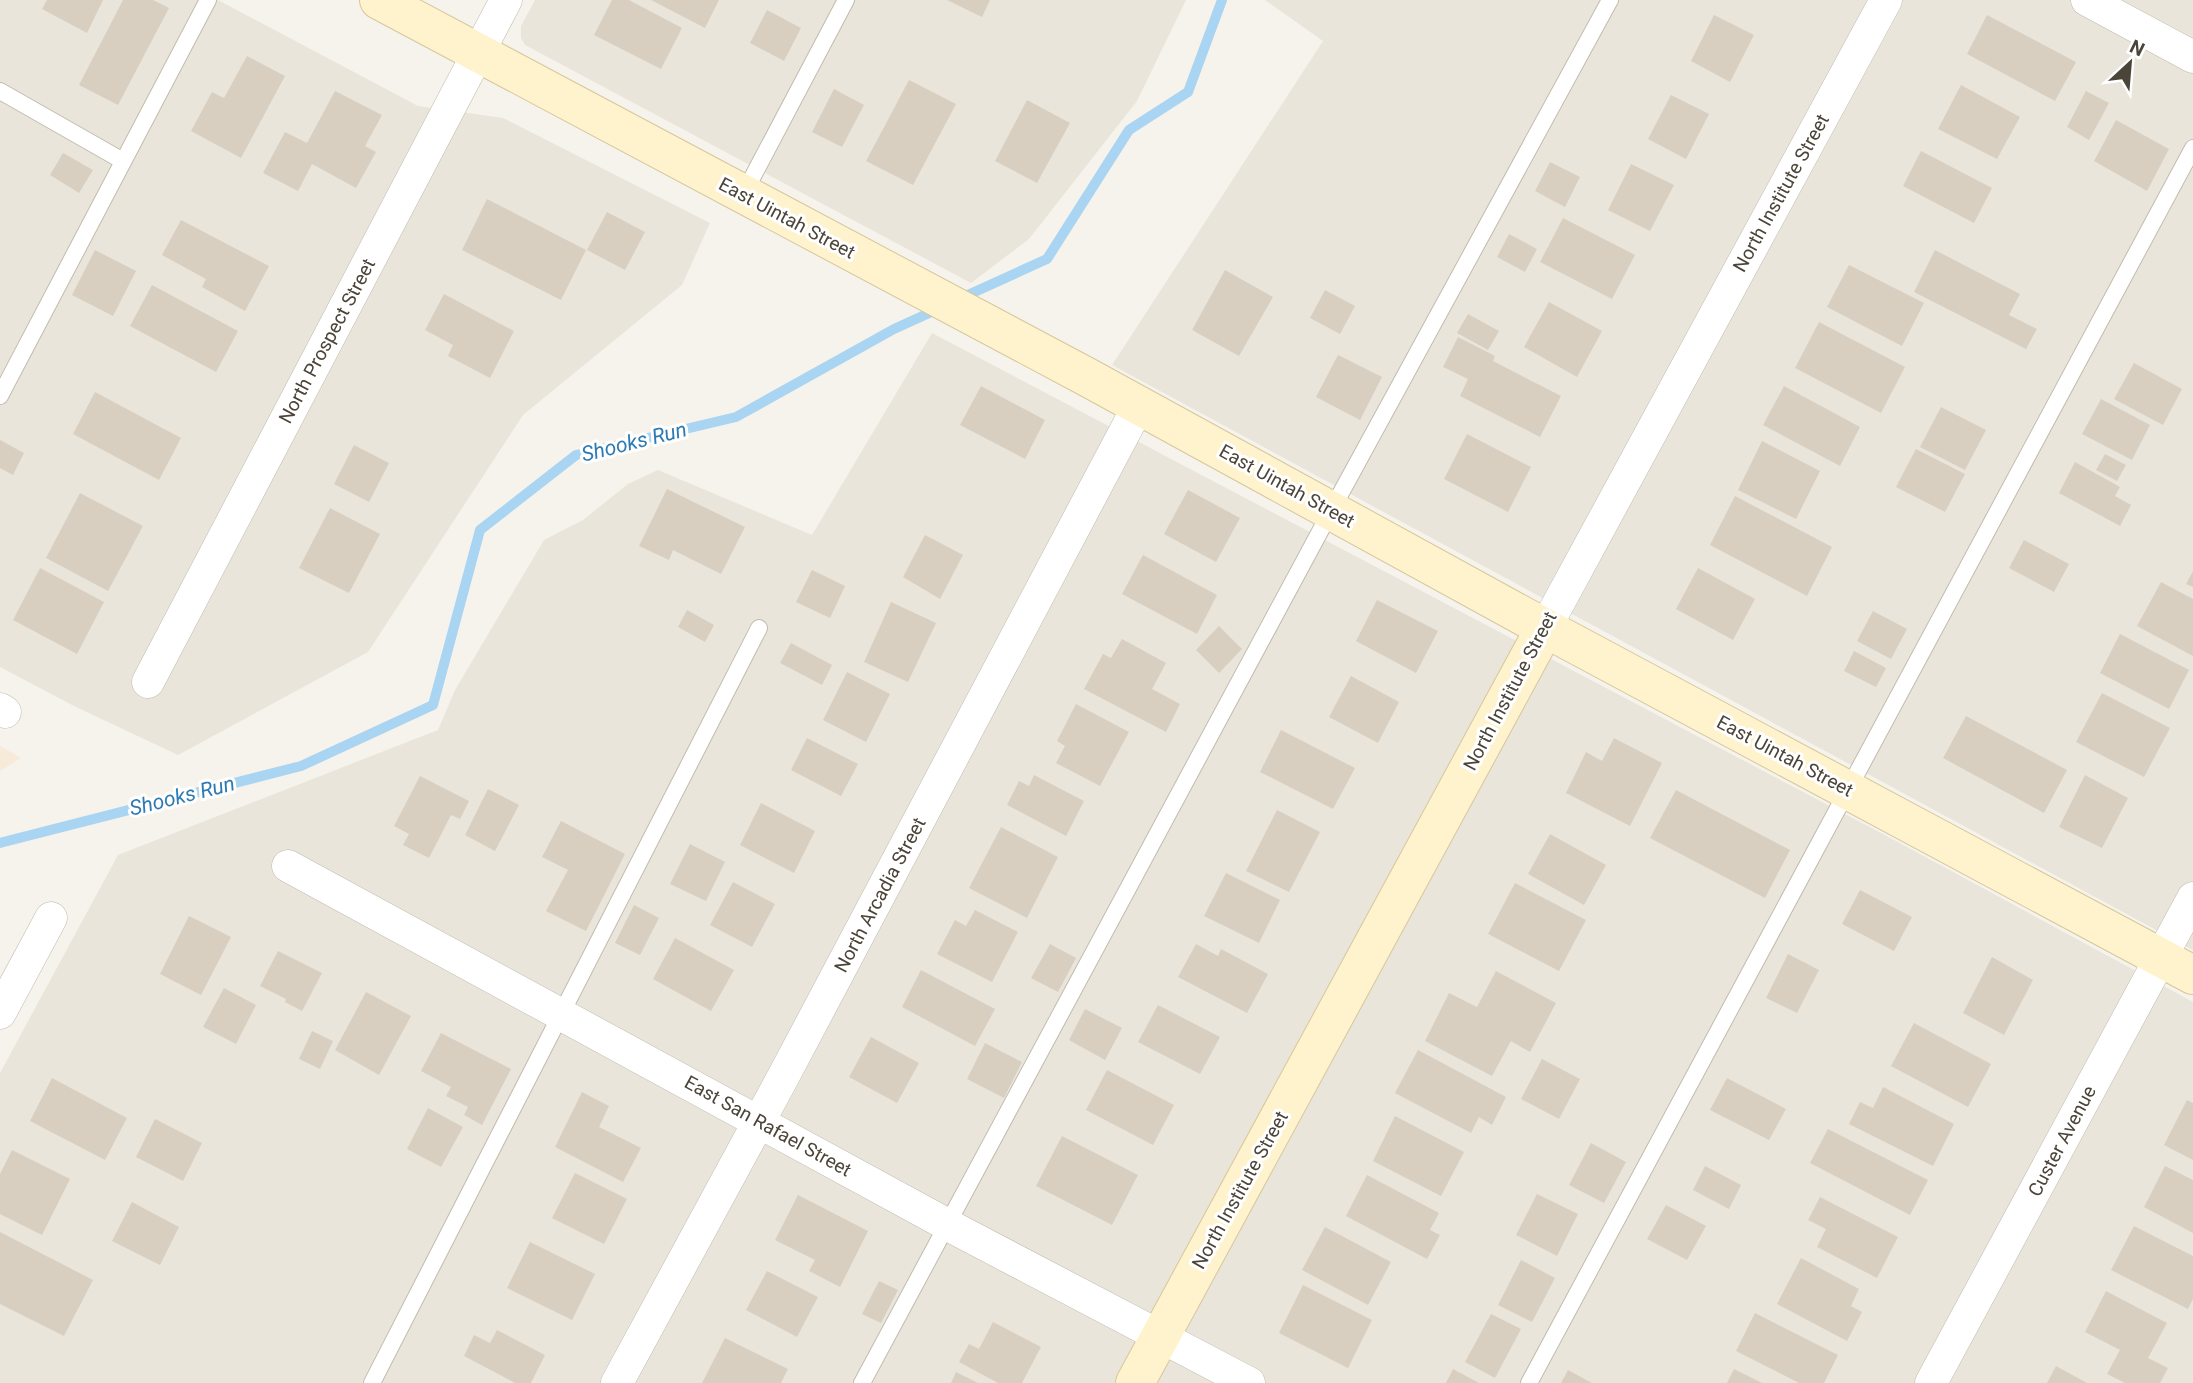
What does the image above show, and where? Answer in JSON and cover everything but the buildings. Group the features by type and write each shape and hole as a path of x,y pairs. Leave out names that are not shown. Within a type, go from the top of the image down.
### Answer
{"main road":[{"name":"East Uintah Street","path":"379,0 1087,377 1545,628 2177,966"},
{"name":"North Institute Street","path":"1135,1383 1545,628"}],"street":[{"name":"North Prospect Street","path":"149,682 506,0"},
{"name":"North Institute Street","path":"1545,628 1886,0"},
{"path":"2087,0 2193,57"},
{"name":"North Arcadia Street","path":"617,1383 760,1121 1139,405"},
{"name":"East San Rafael Street","path":"288,866 948,1225 1250,1383"},
{"name":"Custer Avenue","path":"1931,1383 2177,966 2193,898"},
{"path":"0,1013 51,918"}],"lane":[{"path":"0,396 208,0"},
{"path":"750,199 846,0"},
{"path":"862,1383 1331,511 1610,0"},
{"path":"0,92 123,161"},
{"path":"1529,1383 2193,148"},
{"path":"372,1383 759,628"}],"shaded area":[{"path":"0,0 218,0 418,106 503,118 710,223 682,285 523,415 368,652 178,755 74,706 0,667"},
{"path":"535,0 1186,0 1137,101 1029,239 971,283 525,45 521,38 521,26"},
{"path":"1265,0 2193,0 2193,950 1112,365 1323,41"},
{"path":"932,333 1883,834 2193,1002 2193,1383 0,1383 0,1073 118,855 438,730 455,690 544,540 583,520 628,484 658,470 812,535"},
{"path":"0,746 21,758 0,771"}],"waterway":[{"name":"Shooks Run","path":"959,299 1047,259 1129,130 1188,92 1222,0"},
{"name":"Shooks Run","path":"0,843 301,766 433,705 480,530 576,455 736,417 894,329 938,309"}]}
